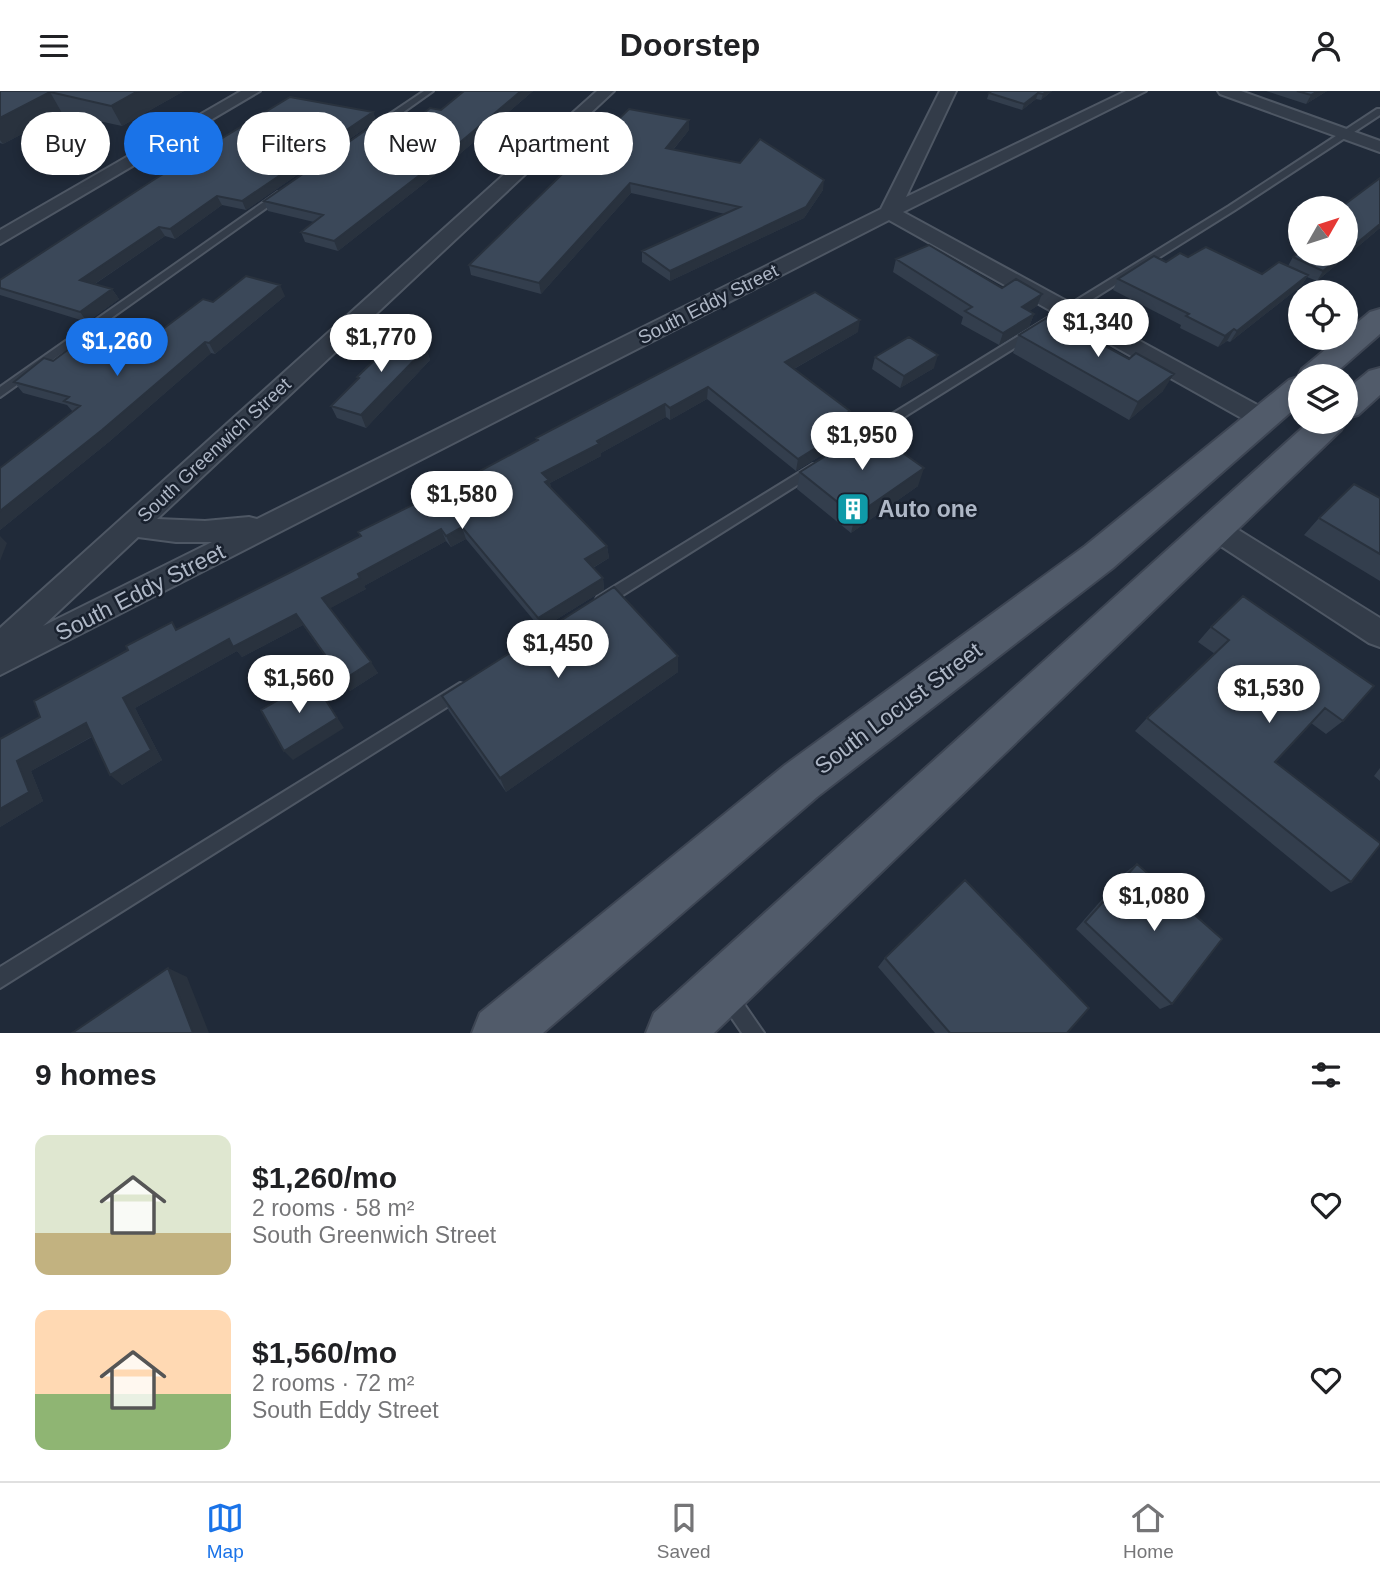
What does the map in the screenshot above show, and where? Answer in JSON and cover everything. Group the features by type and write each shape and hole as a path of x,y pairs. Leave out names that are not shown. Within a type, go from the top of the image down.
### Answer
{"main road":[{"path":"1327,364 1380,318"},
{"path":"1358,397 1380,378"},
{"name":"South Locust Street","path":"500,1033 801,781 1099,557 1288,397"},
{"path":"674,1033 1316,434"}],"street":[{"path":"0,239 252,91"},
{"path":"948,91 889,212 1263,419"},
{"name":"South Eddy Street","path":"0,662 889,212 1138,91"},
{"path":"1226,91 1380,147"},
{"name":"South Greenwich Street","path":"132,526 602,92"},
{"name":"South Eddy Street","path":"0,647 132,526 167,532 213,534 280,521"},
{"path":"1214,528 1380,634"}],"lane":[{"path":"399,112 429,91"},
{"path":"593,607 1232,208 1380,111"},
{"path":"0,393 291,187"},
{"path":"0,978 474,681"},
{"path":"721,989 754,1033"}],"building":[{"path":"0,91 138,91 111,106 50,92 0,118"},
{"path":"464,91 521,91 496,112 474,112 474,131 460,142 460,112 425,112 430,108 441,110"},
{"path":"1047,91 1038,93 1024,104 989,93"},
{"path":"1297,91 1318,91 1311,95"},
{"path":"290,97 373,112 364,112 364,118 350,128 350,112 265,112"},
{"path":"629,109 689,120 666,148 740,163 760,139 824,180 806,207 670,271 642,251 740,207 630,183 539,283 469,265 561,175 633,175 633,112 626,112"},
{"path":"237,129 237,175 280,175 242,201 217,196 170,229 159,227 80,280 112,289 80,312 0,288 0,280 162,175 223,175 223,138"},
{"path":"364,131 364,175 420,175 334,241 301,232 323,215 264,201 301,175 350,175 350,141"},
{"path":"1380,178 1380,224 1358,242 1358,196"},
{"path":"929,245 1002,288 1016,279 1042,294 1022,307 1034,314 1003,333 965,311 972,307 896,259"},
{"path":"1206,247 1262,274 1279,262 1308,275 1302,280 1288,280 1288,291 1237,331 1234,329 1225,336 1186,316 1189,314 1118,279 1154,256 1166,262 1180,253 1188,257"},
{"path":"1312,266 1329,266 1323,271"},
{"path":"246,276 280,285 209,343 205,342 102,430 0,511 0,468 80,406 64,401 69,397 14,382 44,358 53,361 106,321 155,335 203,299 213,302"},
{"path":"815,292 860,320 785,362 850,411 842,416 854,424 798,459 708,387 670,408 665,404 597,441 599,444 542,473 549,480 545,482 607,546 585,559 603,578 538,618 462,527 446,536 441,529 358,574 360,578 322,598 371,662 343,680 296,614 233,647 229,639 123,698 151,750 110,775 86,723 17,761 29,792 0,809 0,739 40,717 34,701 128,650 126,646 172,622 176,630 291,572 361,536 358,532 465,479 538,440 536,438"},
{"path":"1050,316 1129,359 1136,353 1174,374 1138,402 1019,335"},
{"path":"407,329 426,348 361,415 331,406 359,378 357,377"},
{"path":"909,337 938,355 904,376 875,357"},
{"name":"Auto one","path":"869,429 924,468 855,516 800,472"},
{"path":"1354,484 1380,498 1380,554 1319,518"},
{"path":"614,587 678,656 500,778 442,696"},
{"path":"1243,596 1374,686 1343,721 1325,708 1275,762 1380,843 1351,882 1147,718 1229,640 1211,627"},
{"path":"313,680 337,718 284,751 261,710"},
{"path":"1137,864 1222,939 1172,1004 1085,922"},
{"path":"965,880 1089,1008 1067,1033 950,1033 885,958"},
{"path":"168,968 193,1033 72,1033"}],"place":[{"name":"Auto one","path":"853,509"}]}
